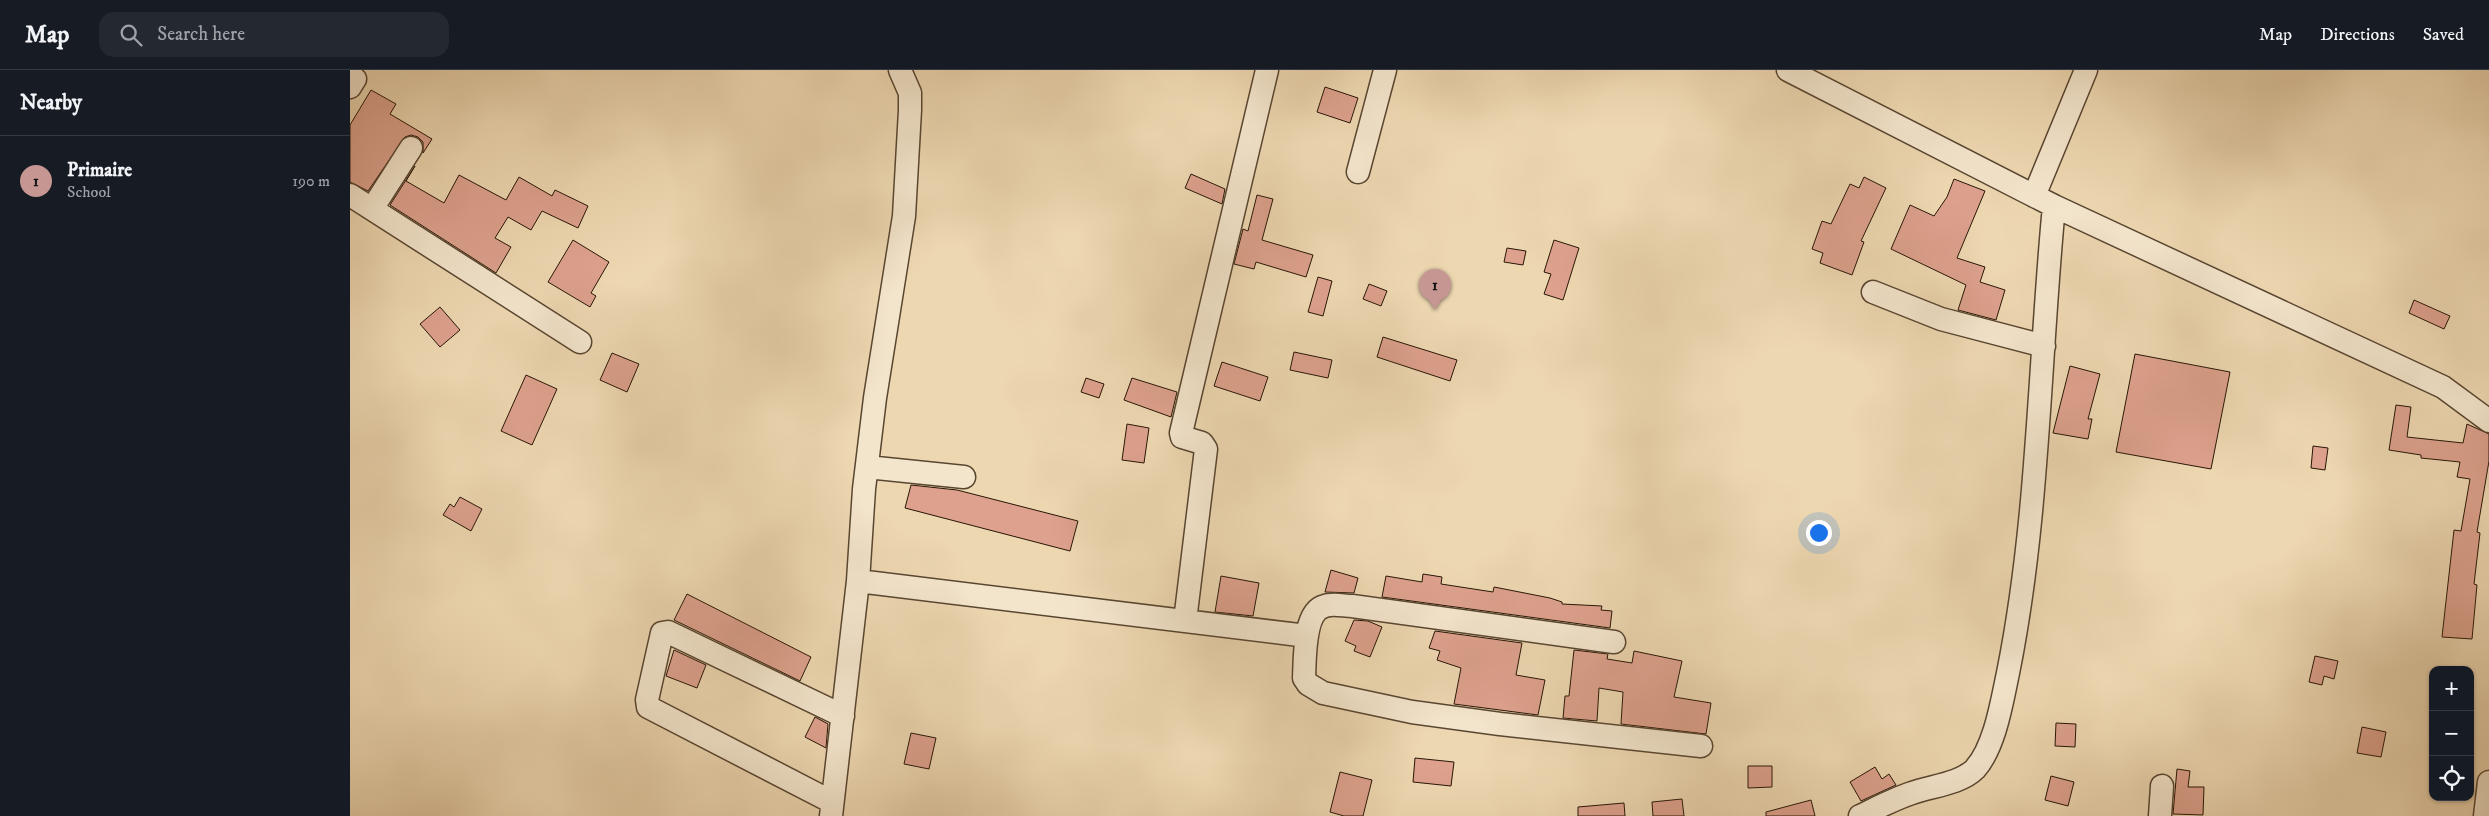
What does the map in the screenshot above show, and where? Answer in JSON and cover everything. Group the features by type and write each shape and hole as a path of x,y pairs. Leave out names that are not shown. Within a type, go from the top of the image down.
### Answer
{"street":[{"path":"843,716 668,632 662,633 647,700 648,707 832,809 843,716 858,581 867,466 875,398 904,216 910,92 900,70"},
{"path":"1185,621 1206,449 1202,443 1182,437 1180,433 1267,70"},
{"path":"1358,172 1386,70"},
{"path":"1788,70 2044,201 2443,387 2489,421"},
{"path":"1860,816 1910,793 1963,777 1975,768 1987,751 2002,704 2016,631 2037,455 2047,282 2044,201 2086,70"},
{"path":"372,209 411,148"},
{"path":"350,195 580,342"},
{"path":"1873,292 1940,319 2044,346"},
{"path":"867,466 964,477"},
{"path":"858,581 1307,636"},
{"path":"1614,642 1352,606 1326,605 1314,614 1307,636 1304,678 1308,684 1323,693 1412,712 1500,724 1701,746"},
{"path":"2485,816 2489,782"},
{"path":"2160,816 2162,786"}],"building":[{"path":"1325,87 1358,98 1350,123 1317,112"},
{"path":"371,90 396,104 390,114 432,139 423,153 423,142 418,137 411,135 405,137 368,191 350,182 350,125"},
{"path":"415,166 406,181 444,203 459,175 506,200 519,177 552,196 555,190 588,206 578,228 542,211 531,230 508,217 495,238 511,247 496,273 390,205"},
{"path":"1191,174 1225,189 1222,204 1185,188"},
{"path":"1864,177 1886,188 1861,241 1864,242 1852,275 1820,263 1823,253 1812,249 1822,221 1831,224 1850,184 1859,188"},
{"path":"1954,179 1985,191 1957,258 1985,267 1980,282 2005,290 1996,320 1958,310 1966,285 1891,249 1910,205 1934,216 1947,197"},
{"path":"1257,195 1273,199 1262,240 1313,255 1306,277 1256,262 1254,269 1234,264 1243,229 1248,231"},
{"path":"573,240 609,262 591,293 596,296 590,307 548,282"},
{"path":"1554,240 1579,248 1563,300 1544,294 1551,274 1544,272"},
{"path":"1507,248 1526,251 1523,265 1504,262"},
{"path":"1318,277 1332,281 1323,316 1308,312"},
{"path":"1369,284 1387,291 1381,306 1363,299"},
{"path":"2414,300 2450,316 2444,329 2409,313"},
{"path":"440,307 460,330 440,347 420,324"},
{"path":"1383,337 1457,360 1450,381 1377,357"},
{"path":"1294,352 1332,360 1328,378 1290,370"},
{"path":"612,353 639,364 627,392 600,380"},
{"path":"2135,354 2230,372 2211,469 2116,452"},
{"path":"1222,362 1268,377 1260,401 1214,386"},
{"path":"2070,366 2100,374 2088,419 2092,419 2088,439 2053,433"},
{"path":"526,375 557,389 532,445 501,431"},
{"path":"1086,378 1104,384 1099,398 1081,392"},
{"path":"1132,378 1177,392 1171,417 1124,400"},
{"path":"2396,405 2411,407 2407,437 2463,443 2467,424 2489,434 2489,461 2477,532 2480,533 2474,584 2477,585 2472,639 2442,637 2454,530 2461,531 2470,479 2457,477 2460,462 2421,458 2421,455 2389,450"},
{"path":"1127,424 1149,428 1144,463 1122,460"},
{"path":"2313,446 2328,448 2325,470 2311,468"},
{"path":"911,485 957,490 1078,521 1070,551 905,508"},
{"path":"460,497 482,509 471,531 443,515 450,504 454,507"},
{"path":"1331,570 1358,578 1354,593 1325,592"},
{"path":"1423,574 1442,577 1441,584 1493,592 1494,587 1550,598 1562,602 1562,604 1602,606 1601,610 1612,611 1610,628 1382,597 1386,576 1422,582"},
{"path":"1221,576 1259,583 1253,616 1215,612"},
{"path":"687,594 811,657 800,681 674,620"},
{"path":"1354,620 1368,621 1382,627 1370,657 1354,651 1356,646 1345,641"},
{"path":"1435,631 1522,643 1516,675 1545,680 1538,715 1454,704 1461,668 1437,660 1440,651 1429,648"},
{"path":"674,650 706,665 697,688 666,676"},
{"path":"1574,650 1608,654 1607,659 1632,663 1634,651 1682,661 1674,697 1711,703 1706,734 1621,724 1623,692 1599,688 1597,721 1563,718 1565,696 1569,696"},
{"path":"2315,656 2338,661 2334,679 2324,676 2322,685 2309,682"},
{"path":"815,717 828,724 826,748 805,737"},
{"path":"2056,723 2076,724 2075,747 2055,746"},
{"path":"2362,727 2386,732 2381,757 2357,753"},
{"path":"911,733 936,738 929,769 904,764"},
{"path":"1415,758 1454,762 1451,786 1413,782"},
{"path":"1748,766 1772,766 1772,787 1748,788"},
{"path":"1875,767 1882,779 1889,774 1896,785 1861,801 1850,782"},
{"path":"2177,769 2190,771 2188,787 2204,787 2203,815 2173,814"},
{"path":"1340,772 1372,780 1363,816 1344,816 1330,812"},
{"path":"2051,776 2074,782 2068,806 2045,800"},
{"path":"1682,799 1684,816 1653,816 1652,802"},
{"path":"1811,800 1815,816 1766,816 1766,812"},
{"path":"1624,803 1625,816 1578,816 1578,807"}],"place":[{"name":"Primaire","path":"1435,310"}]}
